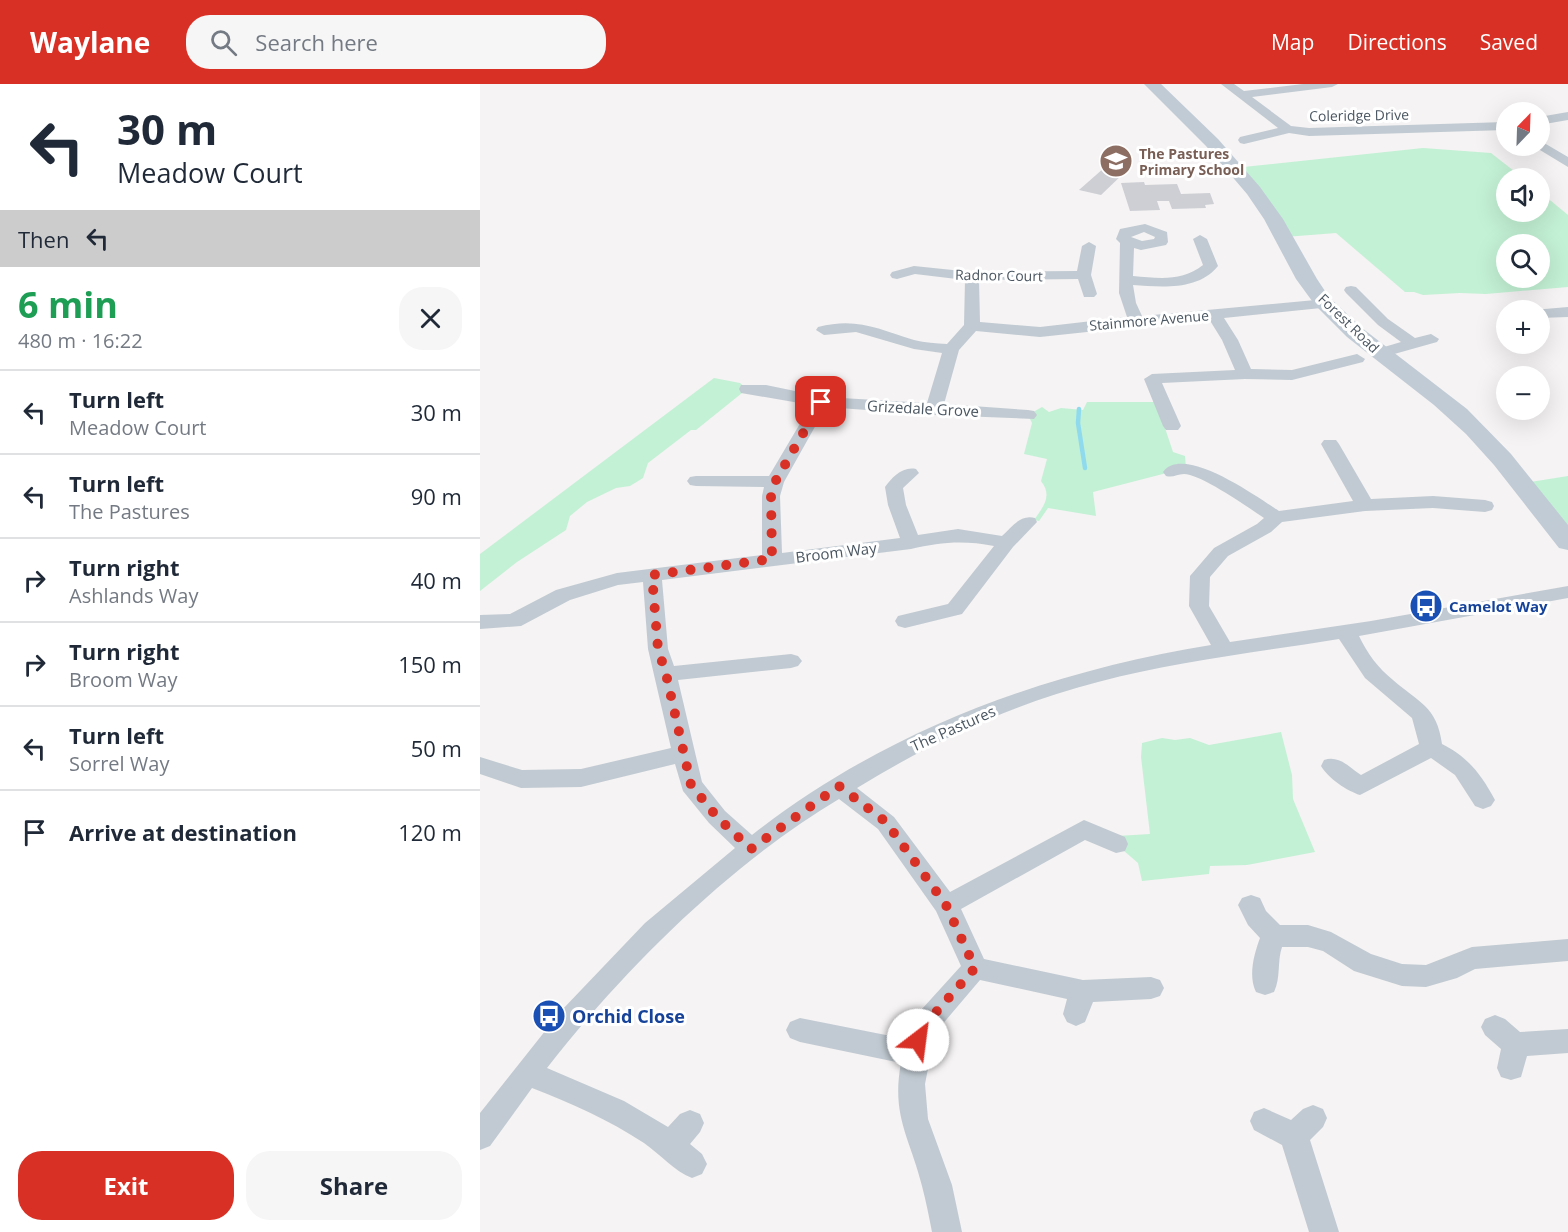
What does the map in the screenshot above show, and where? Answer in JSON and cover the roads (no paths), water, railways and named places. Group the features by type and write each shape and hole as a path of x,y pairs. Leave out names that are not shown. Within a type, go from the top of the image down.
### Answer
{"street":[{"name":"Forest Road","path":"1152,84 1189,118 1240,174 1267,208 1326,304 1369,356 1434,394 1485,438 1524,483 1568,542"},
{"name":"Coleridge Drive","path":"1227,84 1287,129 1309,132 1496,126"},
{"path":"1242,95 1332,84"},
{"path":"1550,119 1568,116"},
{"path":"1244,140 1279,133 1287,129"},
{"path":"1550,151 1568,163"},
{"path":"1125,280 1168,283 1186,281 1199,275 1211,266 1200,239"},
{"path":"1127,242 1125,280 1129,311 1137,321"},
{"path":"1089,246 1084,275 1090,297 1092,325"},
{"name":"Radnor Court","path":"897,275 912,266 972,276 1084,275"},
{"path":"934,410 951,349 972,326 972,276"},
{"path":"1351,290 1383,322 1413,344"},
{"name":"Stainmore Avenue","path":"972,326 1040,332 1092,325 1326,304"},
{"path":"1214,314 1230,340 1245,374"},
{"path":"824,330 838,325 880,331 911,344 951,349"},
{"path":"1172,426 1152,379 1245,374 1292,375 1431,339"},
{"name":"Grizedale Grove","path":"757,385 780,395 821,402 1034,415"},
{"path":"772,559 771,496 775,482 821,402"},
{"path":"1330,444 1365,505"},
{"path":"1181,465 1236,491 1276,517"},
{"path":"910,473 894,488 897,505 911,543"},
{"path":"696,481 726,474 775,482"},
{"path":"1224,650 1199,606 1200,576 1221,552 1264,528 1276,517 1365,505 1433,502 1485,506"},
{"path":"905,621 955,609 1006,543 1028,522"},
{"name":"Broom Way","path":"480,622 514,621 563,595 617,579 911,543 941,535 972,534 1006,543"},
{"path":"652,575 658,649 666,674 691,785 717,817 751,849"},
{"name":"The Pastures","path":"480,1136 527,1073 603,982 696,891 839,786 938,732 1016,701 1092,676 1224,650 1568,592"},
{"path":"510,642 514,621"},
{"path":"1346,631 1359,655 1377,679 1420,712 1430,729 1431,748"},
{"path":"666,674 791,661"},
{"path":"1332,766 1360,786 1431,748"},
{"path":"1431,748 1451,758 1469,774 1484,800"},
{"path":"480,765 521,779 581,777 685,753"},
{"path":"839,786 886,822 946,905 975,968 1079,1002 1151,988"},
{"path":"946,905 1000,878 1085,821 1116,844"},
{"path":"1251,905 1257,918 1274,936 1308,936 1331,944 1363,963 1402,975 1426,976 1448,970 1472,958 1568,950"},
{"path":"1265,984 1267,953 1274,936"},
{"path":"947,1232 937,1185 914,1119 911,1084 915,1053 922,1028 975,968"},
{"path":"800,1030 915,1053"},
{"path":"1507,1047 1568,1041"},
{"path":"527,1073 609,1108 642,1125 681,1134 692,1164"},
{"path":"1264,1121 1304,1127 1324,1232"}],"waterway":[{"path":"1079,409 1078,423 1085,468"}],"place":[{"name":"The Pastures Primary School","path":"1116,161"},
{"name":"Camelot Way","path":"1426,606"},
{"name":"Orchid Close","path":"549,1016"}]}
